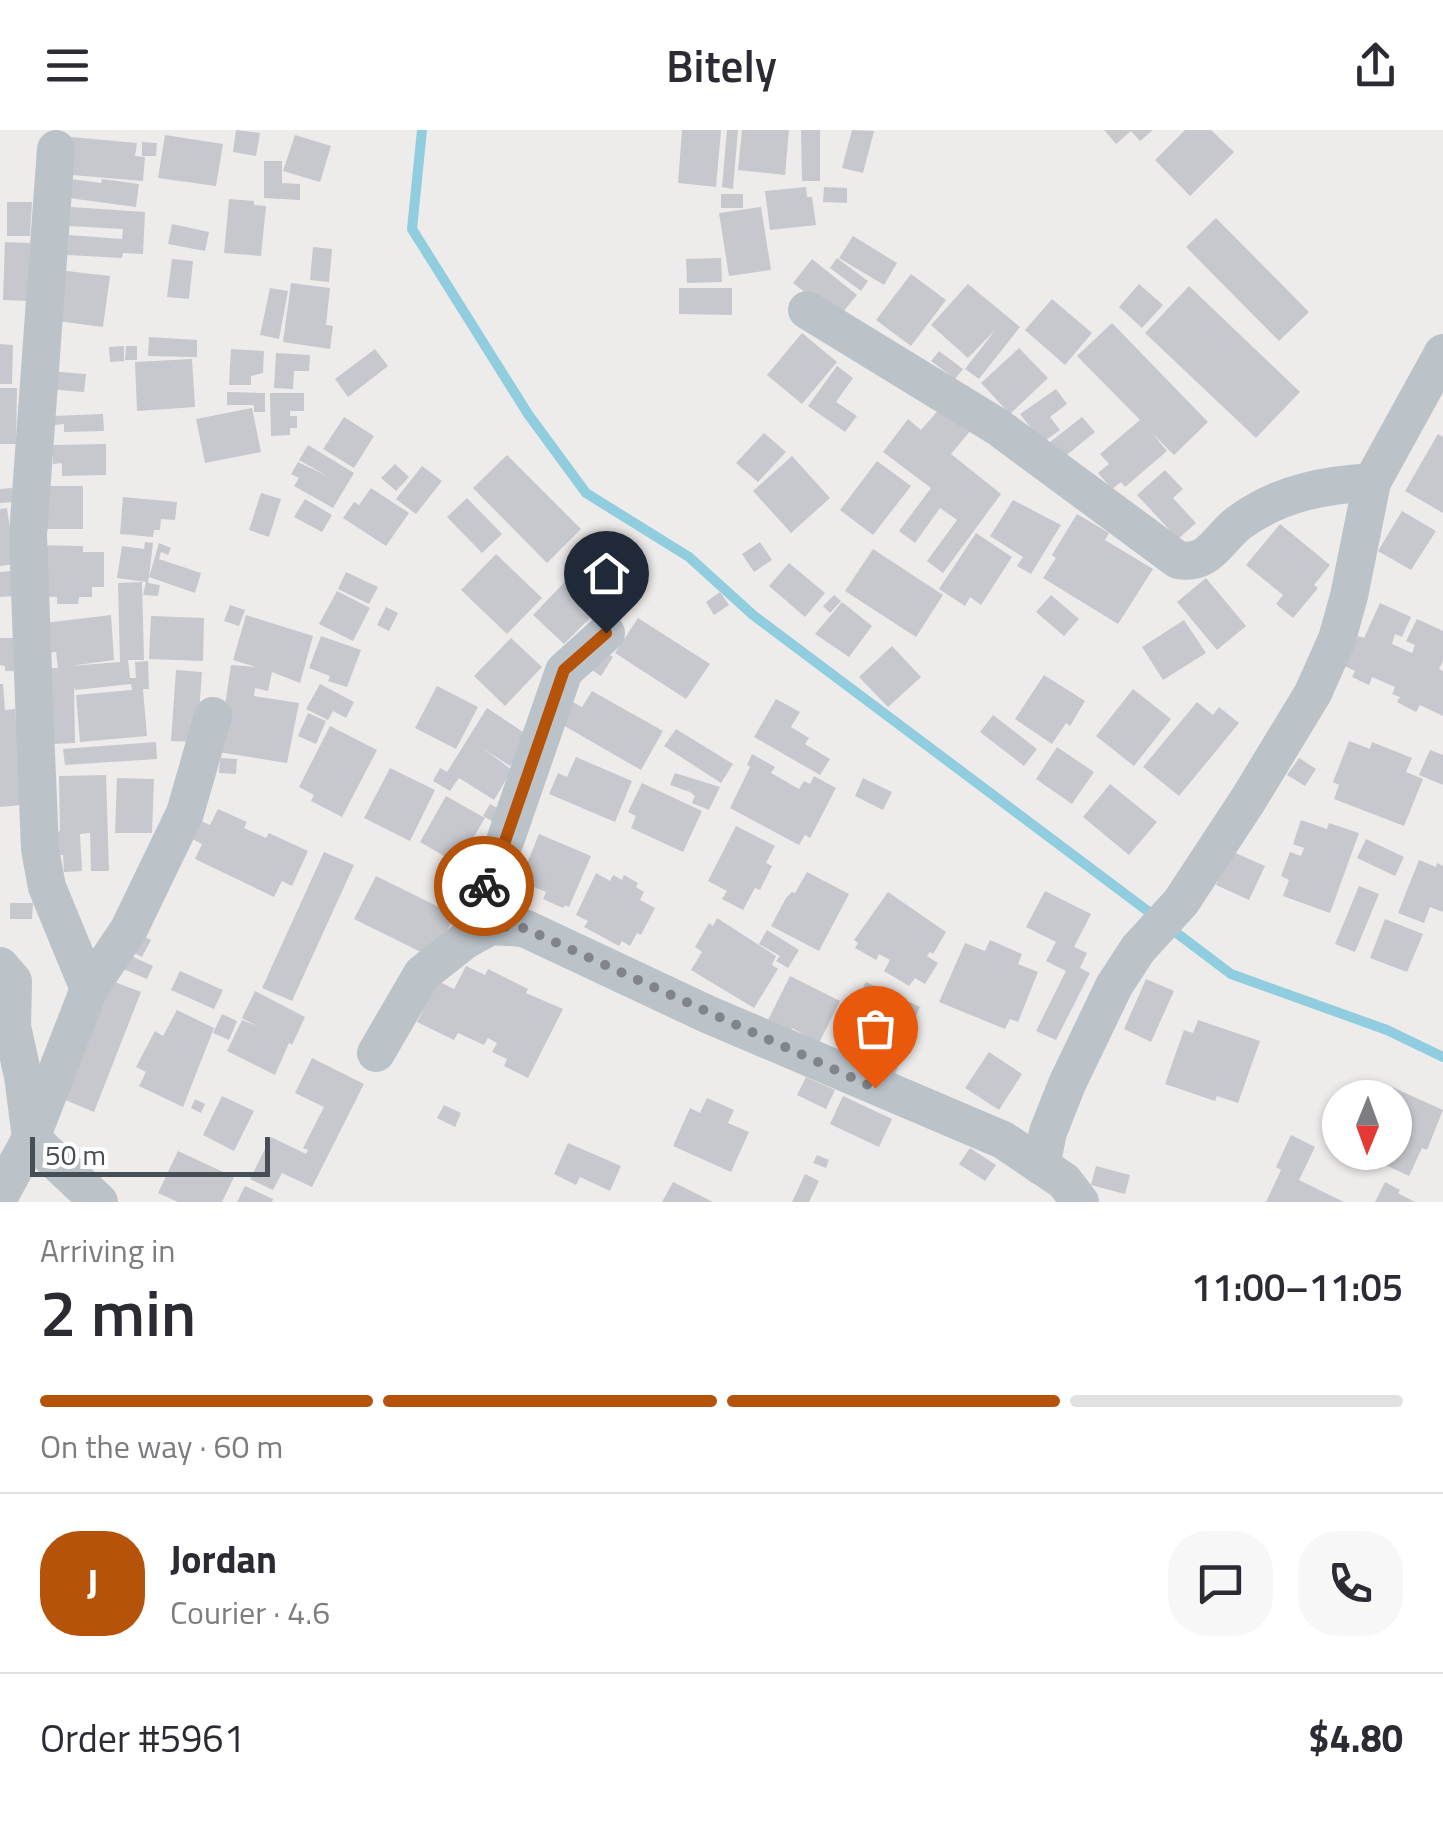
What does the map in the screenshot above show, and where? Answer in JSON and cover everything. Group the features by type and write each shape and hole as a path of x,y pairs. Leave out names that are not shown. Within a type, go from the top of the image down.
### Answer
{"street":[{"path":"56,149 28,535 34,728 40,849 46,886 89,989"},
{"path":"807,310 998,427 1178,560 1189,562 1207,556 1238,523 1278,499 1327,485 1372,482"},
{"path":"1042,1166 1048,1132 1066,1084 1114,986 1138,949 1181,902 1312,692 1337,638 1345,610 1372,482 1443,353"},
{"path":"492,926 483,884 504,844 564,670 606,633"},
{"path":"0,1195 30,1138 89,989 129,929 184,813 213,716"},
{"path":"376,1053 422,974 464,941 492,926 524,928 707,1014 1003,1140 1064,1181 1080,1202"},
{"path":"0,966 13,981 12,1028 23,1076 30,1138 99,1202"}],"building":[{"path":"236,130 260,133 256,156 233,152"},
{"path":"682,130 721,130 716,187 678,183"},
{"path":"727,130 738,130 733,189 722,187"},
{"path":"742,130 789,130 785,175 738,170"},
{"path":"801,130 820,130 820,181 802,181"},
{"path":"852,130 874,131 863,173 842,168"},
{"path":"1104,130 1153,130 1140,141 1131,131 1116,144"},
{"path":"1185,130 1211,130 1234,152 1190,196 1155,160"},
{"path":"165,135 223,144 216,186 158,178"},
{"path":"295,135 331,146 320,182 283,171"},
{"path":"71,137 137,143 135,156 145,157 143,181 60,174 71,151"},
{"path":"142,142 157,143 156,156 142,156"},
{"path":"264,161 282,161 282,183 300,184 300,200 264,198"},
{"path":"71,179 139,184 136,207 68,198"},
{"path":"806,187 807,197 812,197 816,225 770,230 765,191"},
{"path":"824,187 847,188 847,203 823,202"},
{"path":"721,194 743,194 743,208 721,208"},
{"path":"229,199 266,206 261,256 224,253"},
{"path":"7,202 32,202 30,236 7,236"},
{"path":"71,207 145,212 143,254 123,253 122,258 67,255 69,235 122,239 123,229 69,226"},
{"path":"761,207 771,270 729,276 719,213"},
{"path":"1216,218 1309,312 1279,341 1186,247"},
{"path":"172,224 209,232 205,251 168,244"},
{"path":"853,236 897,263 884,285 839,258"},
{"path":"5,242 30,243 28,301 3,300"},
{"path":"313,247 332,249 329,282 310,280"},
{"path":"721,258 722,282 687,283 686,259"},
{"path":"837,258 868,281 861,291 830,268"},
{"path":"172,259 193,261 189,299 167,297"},
{"path":"812,259 857,295 838,318 793,283"},
{"path":"58,270 110,276 103,327 57,321"},
{"path":"911,274 946,300 911,346 876,320"},
{"path":"291,283 330,288 326,325 333,326 330,349 283,342"},
{"path":"968,284 1020,327 979,379 965,369 996,329 968,358 931,325"},
{"path":"1139,284 1163,305 1142,328 1119,307"},
{"path":"1189,286 1300,392 1256,438 1145,333"},
{"path":"270,288 288,291 279,339 260,335"},
{"path":"679,288 732,288 732,315 679,314"},
{"path":"1052,299 1092,333 1065,365 1025,330"},
{"path":"1112,323 1208,422 1174,455 1152,433 1167,451 1125,487 1121,482 1112,489 1098,473 1109,464 1100,454 1140,420 1077,356"},
{"path":"802,333 837,362 802,404 767,375"},
{"path":"149,337 197,340 197,357 148,356"},
{"path":"0,344 13,345 12,384 0,384"},
{"path":"124,346 124,361 110,362 109,347"},
{"path":"126,346 137,346 137,360 125,360"},
{"path":"1019,348 1048,378 1010,414 981,383"},
{"path":"231,349 264,351 263,373 251,376 251,385 229,385"},
{"path":"375,349 388,366 348,397 335,379"},
{"path":"939,351 963,369 955,379 931,361"},
{"path":"276,353 310,355 309,371 294,371 293,389 274,388"},
{"path":"192,359 195,407 137,411 135,362"},
{"path":"837,366 853,378 836,402 857,416 845,432 808,406"},
{"path":"48,371 86,374 84,392 46,389"},
{"path":"0,388 17,388 16,444 0,444"},
{"path":"1056,389 1067,404 1050,417 1060,430 1042,443 1020,414"},
{"path":"227,392 265,393 265,412 254,412 254,405 227,405"},
{"path":"270,393 304,393 304,411 290,411 290,416 297,416 297,428 290,428 290,435 271,436"},
{"path":"942,406 971,430 951,454 1001,494 943,573 927,561 957,520 940,508 915,543 899,531 931,488 883,452 908,419 921,430"},
{"path":"252,408 261,452 205,463 196,419"},
{"path":"103,414 104,431 64,432 64,424 55,425 54,416"},
{"path":"344,417 374,436 354,468 323,449"},
{"path":"1082,417 1095,432 1063,458 1050,442"},
{"path":"764,433 786,452 758,482 736,463"},
{"path":"1438,434 1443,437 1443,513 1405,491"},
{"path":"106,444 106,475 62,476 62,463 53,464 53,445"},
{"path":"308,445 354,473 333,508 294,486 299,478 291,474 298,462 327,476 299,460"},
{"path":"507,455 581,529 547,563 473,488"},
{"path":"792,456 830,498 791,533 753,491"},
{"path":"877,461 911,486 873,535 840,510"},
{"path":"395,464 409,477 396,491 381,478"},
{"path":"422,466 442,481 416,514 396,499"},
{"path":"1165,470 1183,489 1173,498 1196,523 1178,539 1137,495"},
{"path":"33,486 83,486 83,529 33,529"},
{"path":"12,488 13,502 0,503 0,489"},
{"path":"371,488 409,513 386,546 343,518"},
{"path":"261,493 281,499 269,537 249,530"},
{"path":"123,497 177,502 175,520 161,519 160,530 154,530 153,537 120,534"},
{"path":"467,498 502,534 482,553 447,517"},
{"path":"305,499 332,515 322,532 294,517"},
{"path":"1013,500 1061,525 1031,574 1017,566 1023,557 990,536"},
{"path":"7,508 15,564 0,566 0,509"},
{"path":"1402,511 1436,531 1411,570 1378,551"},
{"path":"1077,514 1109,533 1105,540 1153,569 1118,624 1043,578"},
{"path":"1280,524 1330,565 1314,585 1318,588 1293,618 1276,604 1283,595 1246,565"},
{"path":"976,533 1012,557 981,605 970,597 965,606 939,589"},
{"path":"145,542 153,543 148,583 160,585 158,596 143,595 146,582 117,578 122,546 144,549"},
{"path":"760,542 772,560 754,572 742,554"},
{"path":"159,543 171,548 168,555 161,552 159,559 201,573 195,593 149,577"},
{"path":"34,545 83,546 83,552 104,552 104,587 92,587 92,597 79,597 78,604 57,604 57,597 33,596"},
{"path":"873,549 943,595 916,637 845,591"},
{"path":"496,554 542,598 507,634 461,590"},
{"path":"789,563 825,593 805,617 769,586"},
{"path":"582,564 623,604 600,628 590,618 564,644 533,615"},
{"path":"11,571 14,596 0,597 0,572"},
{"path":"346,572 378,587 369,604 338,589"},
{"path":"1206,578 1246,626 1217,650 1177,602"},
{"path":"142,582 144,660 128,660 130,678 136,678 135,662 148,661 149,689 143,689 147,736 80,742 76,695 132,690 131,684 75,690 74,687 75,743 52,744 50,668 58,668 56,652 48,653 44,623 111,615 114,660 70,666 120,662 118,583"},
{"path":"337,591 370,608 353,641 319,624"},
{"path":"720,592 729,605 714,615 706,602"},
{"path":"834,595 841,601 830,613 823,606"},
{"path":"1051,595 1079,619 1064,636 1036,612"},
{"path":"842,602 872,626 849,657 815,634"},
{"path":"1380,603 1411,617 1402,637 1395,634 1392,644 1412,653 1415,645 1406,641 1417,619 1443,631 1443,661 1439,669 1443,671 1443,716 1420,705 1416,712 1397,702 1400,697 1392,694 1395,687 1372,677 1369,685 1352,677 1355,671 1345,666 1358,636 1364,638"},
{"path":"230,605 245,610 239,626 224,621"},
{"path":"386,607 398,613 389,631 377,625"},
{"path":"246,615 313,636 300,683 272,672 268,691 255,688 254,696 299,703 287,763 218,752 231,665 256,667 233,660"},
{"path":"151,616 204,618 203,661 149,659"},
{"path":"638,618 710,664 686,699 615,653"},
{"path":"1184,620 1206,653 1163,680 1142,647"},
{"path":"321,636 361,650 347,687 328,681 330,676 309,668"},
{"path":"0,638 20,638 21,671 5,671 5,666 0,665"},
{"path":"511,638 542,667 505,706 474,676"},
{"path":"892,646 921,677 888,707 859,677"},
{"path":"602,650 613,657 601,676 590,669"},
{"path":"176,670 202,672 197,742 171,741"},
{"path":"1044,675 1085,701 1070,726 1066,723 1052,744 1015,719"},
{"path":"0,684 5,710 15,709 23,805 0,807"},
{"path":"320,684 354,702 346,718 333,711 328,720 306,709"},
{"path":"437,686 478,707 456,749 415,728"},
{"path":"1133,689 1171,719 1134,766 1096,736"},
{"path":"592,691 663,731 641,770 561,724 573,702 582,707"},
{"path":"776,699 800,712 791,727 809,738 805,744 830,759 820,775 754,737"},
{"path":"1197,702 1213,715 1219,707 1239,723 1179,796 1143,767"},
{"path":"487,708 529,736 510,766 484,749 512,770 494,800 459,778 450,791 433,781 440,768 447,772"},
{"path":"308,713 326,721 316,744 298,736"},
{"path":"993,715 1037,749 1024,766 980,732"},
{"path":"330,726 377,750 342,817 311,801 314,795 299,787"},
{"path":"676,729 733,764 721,783 664,746"},
{"path":"1349,741 1370,749 1372,742 1412,758 1406,772 1423,779 1404,826 1334,799 1339,785 1333,782"},
{"path":"156,742 157,759 65,765 63,749"},
{"path":"1057,747 1094,772 1072,804 1036,779"},
{"path":"1430,750 1443,755 1443,785 1419,775"},
{"path":"752,754 775,767 771,773 799,789 804,781 810,784 814,776 836,788 810,838 805,835 799,845 730,808 750,767 747,765"},
{"path":"576,757 632,781 615,822 549,794 558,773 567,777"},
{"path":"220,758 237,759 236,774 219,773"},
{"path":"1299,758 1316,769 1305,786 1287,775"},
{"path":"390,768 435,790 410,841 364,818"},
{"path":"675,773 720,787 709,810 692,803 695,796 690,792 670,785"},
{"path":"106,775 109,871 91,871 90,833 80,834 82,871 64,872 63,855 57,855 59,776"},
{"path":"117,778 154,779 152,833 115,833"},
{"path":"863,778 892,792 883,810 855,796"},
{"path":"642,783 702,811 683,852 631,828 636,816 628,812"},
{"path":"1110,784 1157,822 1129,855 1083,817"},
{"path":"446,796 485,818 458,864 420,842"},
{"path":"490,804 507,813 500,826 483,816"},
{"path":"218,809 247,822 244,828 266,838 269,833 308,851 292,886 282,881 274,897 195,859 202,844 190,838 199,820 210,825"},
{"path":"1301,820 1327,829 1329,823 1359,833 1330,913 1283,896 1289,880 1281,876 1290,852 1301,856 1304,848 1293,844"},
{"path":"736,826 775,846 766,863 772,866 760,890 755,888 743,910 722,899 727,891 708,881"},
{"path":"539,834 591,856 569,907 543,899 546,892 520,881"},
{"path":"1366,839 1404,857 1395,876 1357,858"},
{"path":"1231,851 1265,866 1249,900 1216,885"},
{"path":"324,852 354,865 292,1001 262,988"},
{"path":"1419,860 1443,866 1443,912 1430,907 1424,923 1398,913"},
{"path":"807,872 849,894 819,951 771,926 786,898 795,893"},
{"path":"596,873 610,881 613,875 622,880 624,875 638,883 636,887 644,892 640,900 655,908 641,935 637,933 630,946 622,941 619,946 584,927 588,921 576,915"},
{"path":"376,876 455,915 433,958 354,919"},
{"path":"1359,886 1379,894 1355,952 1335,944"},
{"path":"1045,891 1091,914 1074,947 1087,953 1080,968 1090,973 1056,1040 1036,1031 1066,971 1046,961 1056,942 1026,927"},
{"path":"888,892 946,932 933,954 927,956 938,963 925,984 915,978 909,986 884,971 890,960 879,954 876,960 855,948 858,943 854,940"},
{"path":"10,903 33,903 32,919 10,919"},
{"path":"717,918 776,956 772,965 778,969 754,1008 691,970 702,952 695,947 709,923 713,926"},
{"path":"1385,919 1423,934 1407,972 1370,958"},
{"path":"767,930 799,950 788,968 776,961 780,956 759,944"},
{"path":"139,934 151,940 142,957 130,951"},
{"path":"990,940 1022,954 1018,964 1038,972 1018,1022 1010,1019 1005,1029 939,1002 965,943 985,951"},
{"path":"127,954 153,966 147,979 121,968"},
{"path":"466,966 485,975 488,969 528,989 526,993 563,1009 528,1078 504,1066 507,1059 492,1052 497,1043 488,1038 484,1045 458,1033 454,1040 417,1022 438,981 454,989"},
{"path":"180,971 223,990 214,1009 171,990"},
{"path":"790,976 840,1001 819,1043 792,1028 789,1034 767,1022"},
{"path":"1146,979 1174,991 1151,1042 1124,1029"},
{"path":"112,981 141,992 94,1112 65,1100"},
{"path":"866,982 920,1007 912,1025 893,1015 896,1007 875,997 867,1014 853,1007"},
{"path":"255,991 305,1017 275,1075 227,1051 242,1020 257,1026 242,1018"},
{"path":"177,1010 214,1028 183,1107 139,1086 146,1072 136,1067 155,1031 163,1036"},
{"path":"222,1014 237,1021 229,1040 213,1033"},
{"path":"854,1014 909,1038 892,1082 836,1058"},
{"path":"1198,1020 1260,1041 1238,1103 1217,1096 1215,1101 1165,1084 1184,1030 1193,1033"},
{"path":"989,1052 1022,1074 999,1110 965,1088"},
{"path":"312,1058 364,1084 312,1187 282,1173 273,1190 250,1179 271,1137 306,1154 308,1150 303,1148 324,1107 295,1093"},
{"path":"806,1077 835,1090 826,1109 797,1095"},
{"path":"222,1096 254,1111 234,1151 203,1135"},
{"path":"843,1096 892,1119 879,1147 830,1124"},
{"path":"1412,1096 1443,1110 1427,1150 1422,1148 1412,1170"},
{"path":"707,1098 734,1110 728,1123 749,1132 731,1172 673,1146 690,1108 700,1113"},
{"path":"195,1099 205,1104 201,1113 191,1108"},
{"path":"444,1105 461,1113 455,1127 437,1118"},
{"path":"1291,1135 1315,1147 1299,1180 1344,1202 1266,1202"},
{"path":"568,1143 621,1166 610,1191 580,1177 576,1185 554,1174"},
{"path":"970,1148 996,1165 985,1181 959,1164"},
{"path":"178,1151 234,1177 222,1202 178,1202 158,1193"},
{"path":"817,1155 829,1160 826,1168 813,1163"},
{"path":"1096,1166 1130,1175 1125,1194 1091,1185"},
{"path":"805,1174 819,1181 809,1202 792,1202"},
{"path":"673,1182 713,1202 662,1202"},
{"path":"1385,1182 1400,1190 1398,1193 1415,1202 1375,1202"},
{"path":"245,1186 273,1199 272,1202 237,1202"}],"waterway":[{"path":"422,130 412,229 528,414 586,493 689,557 753,615 1157,918"},
{"path":"1170,928 1231,974 1387,1030 1443,1057"}],"way so far":[{"path":"484,886 492,926 524,928 875,1088"}],"route":[{"path":"484,886 504,844 564,670 606,633"}]}
